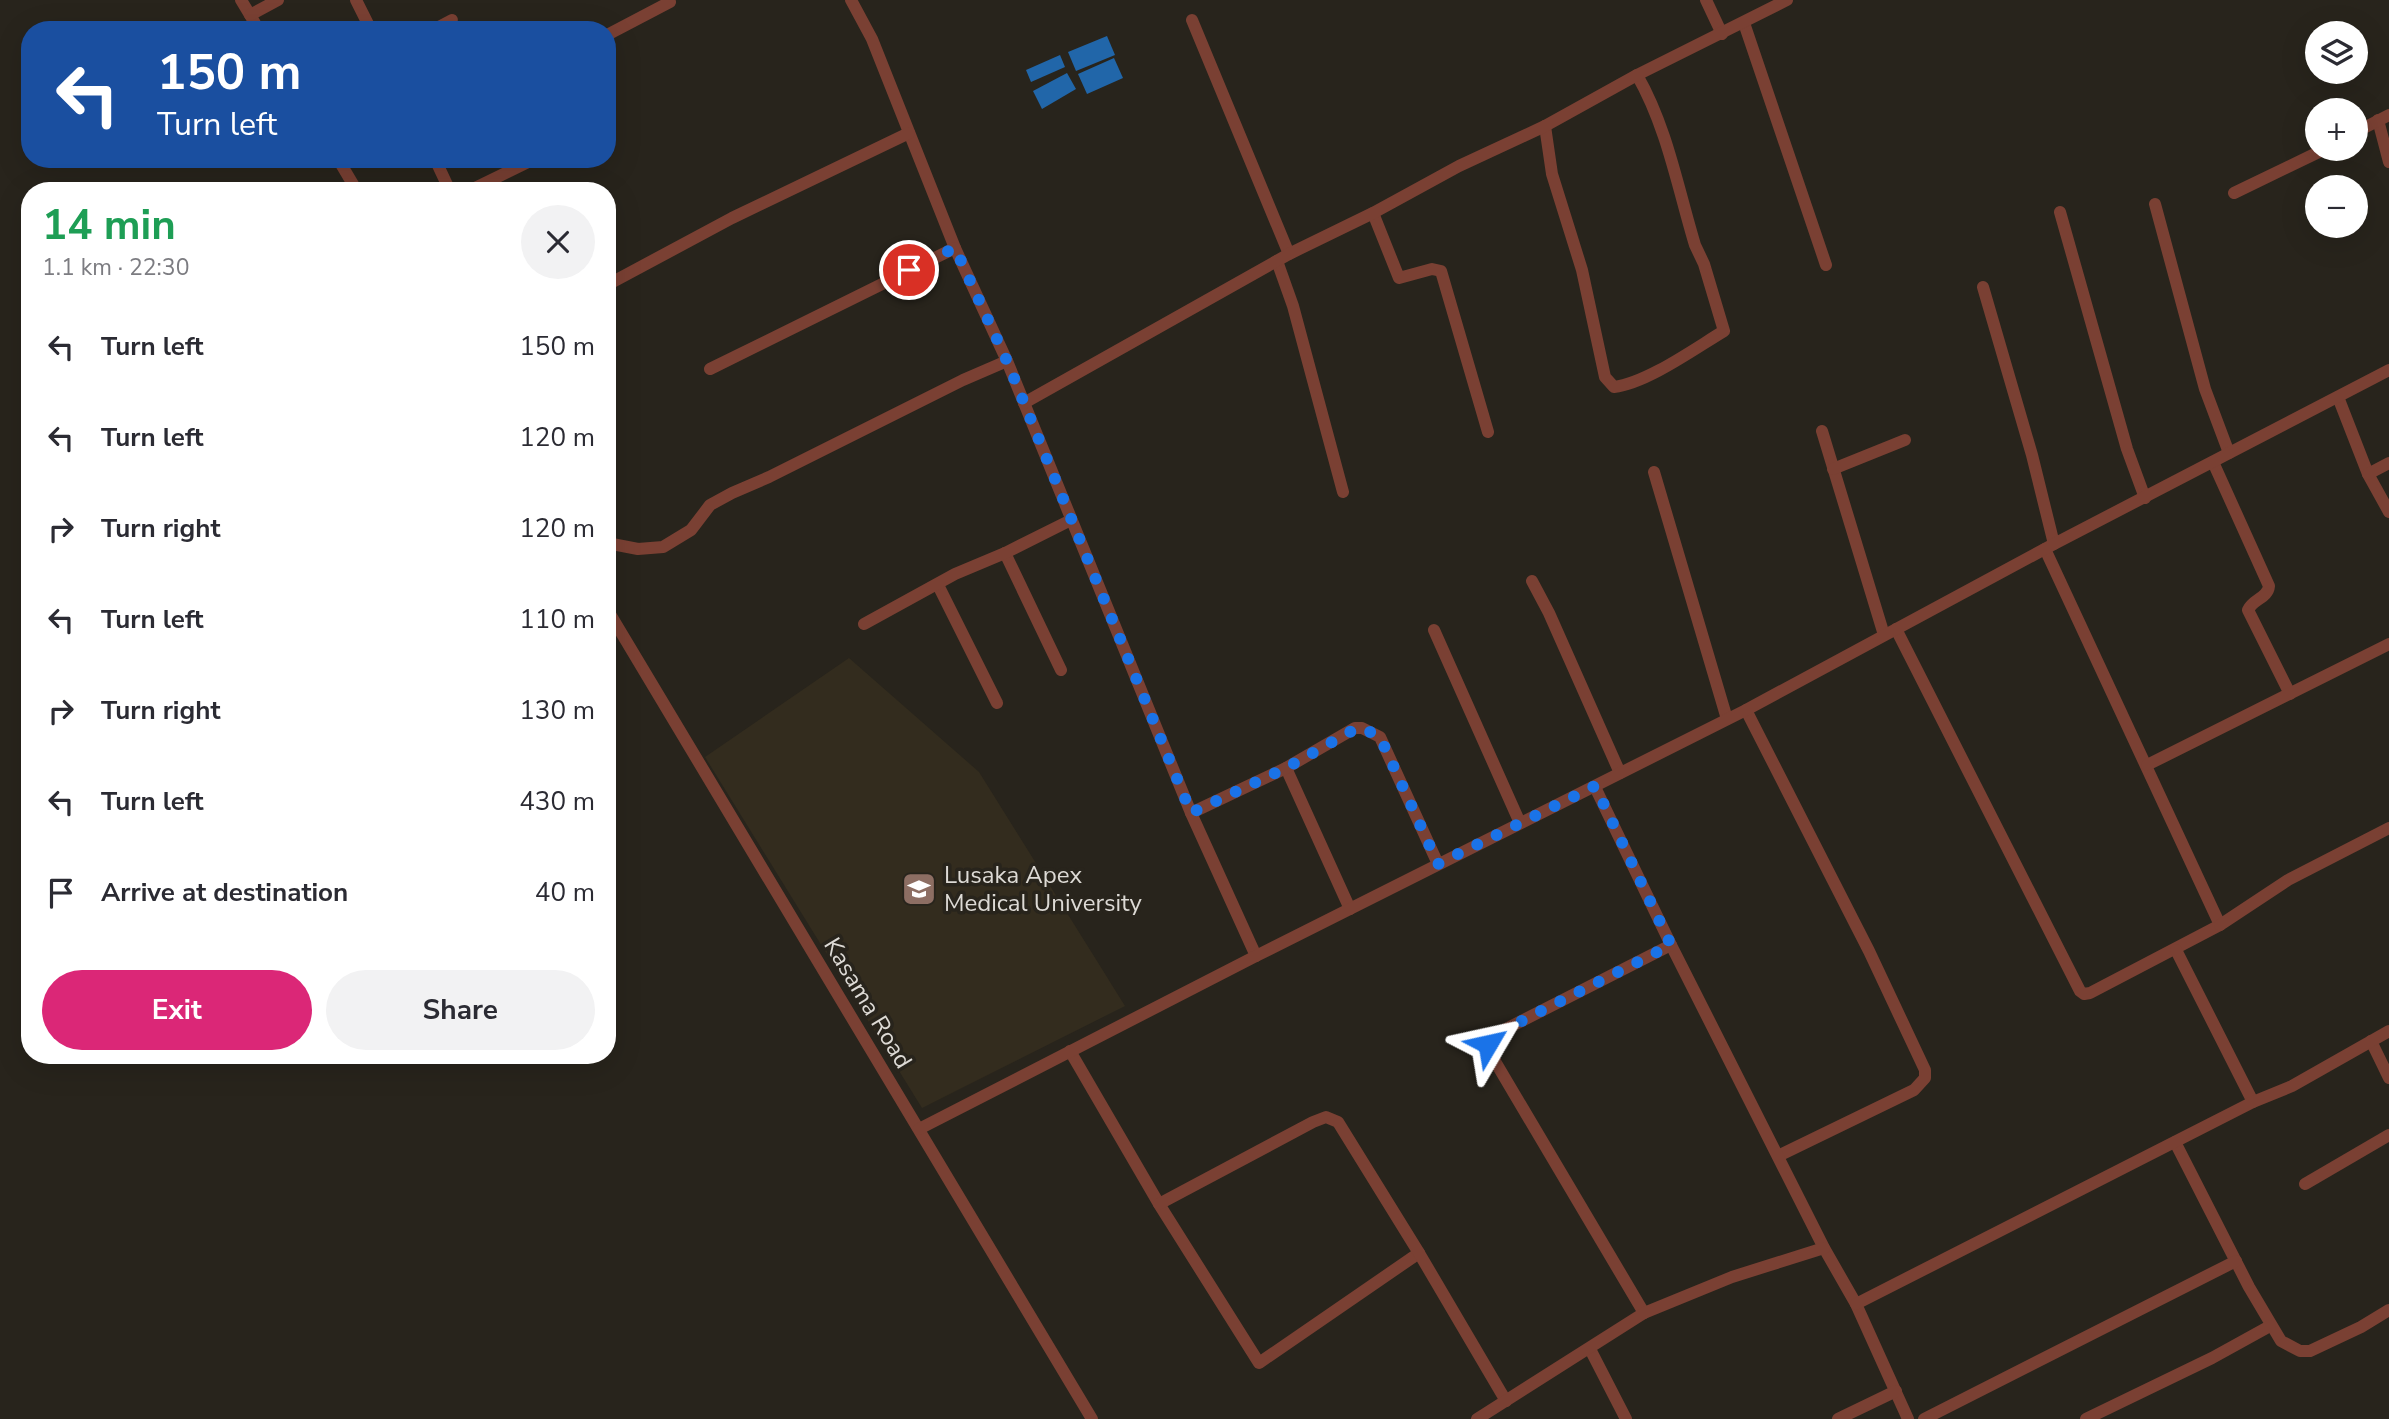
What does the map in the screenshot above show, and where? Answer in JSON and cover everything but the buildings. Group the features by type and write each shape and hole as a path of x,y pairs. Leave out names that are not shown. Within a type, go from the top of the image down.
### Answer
{"street":[{"path":"241,0 254,21"},
{"path":"250,15 278,0"},
{"path":"356,0 366,21"},
{"path":"851,0 872,39 955,248 1007,361 1191,813 1256,956"},
{"path":"1706,0 1722,34"},
{"path":"1024,403 1289,254 1373,213 1459,166 1545,127 1637,75 1787,0"},
{"path":"616,30 670,2"},
{"path":"1192,20 1289,254"},
{"path":"1744,23 1826,265"},
{"path":"1545,127 1552,174 1582,270 1605,377 1614,387 1625,386 1648,376 1724,331 1657,118 1637,75"},
{"path":"2368,126 2384,118 2389,162"},
{"path":"616,280 720,224 909,133"},
{"path":"2234,193 2305,160"},
{"path":"487,182 516,168"},
{"path":"2155,204 2206,389 2229,453"},
{"path":"2060,212 2127,449 2145,498"},
{"path":"1373,213 1399,278 1432,269 1441,271 1488,432"},
{"path":"710,369 955,248"},
{"path":"1277,261 1293,306 1343,492"},
{"path":"1983,286 2032,455 2050,547 2220,925"},
{"path":"616,545 638,549 663,547 691,530 710,505 732,493 1007,361"},
{"path":"919,1129 1746,710 2389,370"},
{"path":"2338,397 2368,474 2389,512"},
{"path":"1822,431 1890,632 2080,991 2084,994 2176,950 2220,925 2288,880 2389,828"},
{"path":"1833,468 1905,440"},
{"path":"2213,462 2269,586 2265,595 2251,604 2248,610 2290,694"},
{"path":"2368,474 2389,463"},
{"path":"1654,472 1727,719"},
{"path":"864,624 955,574 1071,520"},
{"path":"1005,553 1061,670"},
{"path":"1532,581 1549,613 1620,773"},
{"path":"938,585 997,703"},
{"name":"Kasama Road","path":"616,624 1092,1419"},
{"path":"1434,630 1520,823"},
{"path":"2147,765 2389,644"},
{"path":"1746,710 1869,951 1925,1070 1926,1078 1922,1085 1914,1090 1778,1156"},
{"path":"1191,813 1286,768 1355,729 1362,728 1380,737 1438,864"},
{"path":"1286,768 1350,909"},
{"path":"1595,786 1671,945 1824,1248 1856,1304 1908,1419"},
{"path":"1644,1313 1496,1063 1488,1044 1490,1037 1671,945"},
{"path":"2176,950 2253,1102"},
{"path":"1856,1304 2253,1102 2292,1086 2389,1031"},
{"path":"2371,1041 2389,1078"},
{"path":"1070,1051 1159,1204 1259,1363 1419,1253"},
{"path":"1159,1204 1313,1122 1326,1118 1338,1122 1506,1401"},
{"path":"2305,1184 2389,1135"},
{"path":"2175,1142 2270,1326 2281,1341 2300,1351 2310,1351 2352,1332 2389,1310"},
{"path":"1477,1419 1644,1313 1732,1277 1824,1248"},
{"path":"1924,1419 2236,1261"},
{"path":"2086,1419 2193,1368 2270,1326"},
{"path":"1590,1349 1626,1419"},
{"path":"1838,1419 1896,1391"}],"shaded area":[{"name":"Lusaka Apex Medical University","path":"849,658 979,772 1125,1006 922,1108 705,757"}],"water":[{"path":"1107,36 1115,55 1076,71 1068,52"},
{"path":"1060,55 1065,67 1031,82 1026,70"},
{"path":"1114,58 1123,78 1087,94 1078,74"},
{"path":"1067,73 1076,89 1042,109 1033,91"}],"place":[{"name":"Lusaka Apex Medical University","path":"919,889"}],"route":[{"path":"909,270 955,248 1007,361 1191,813 1286,768 1355,729 1362,728 1380,737 1438,864 1595,786 1671,945 1490,1037 1488,1044"}]}
